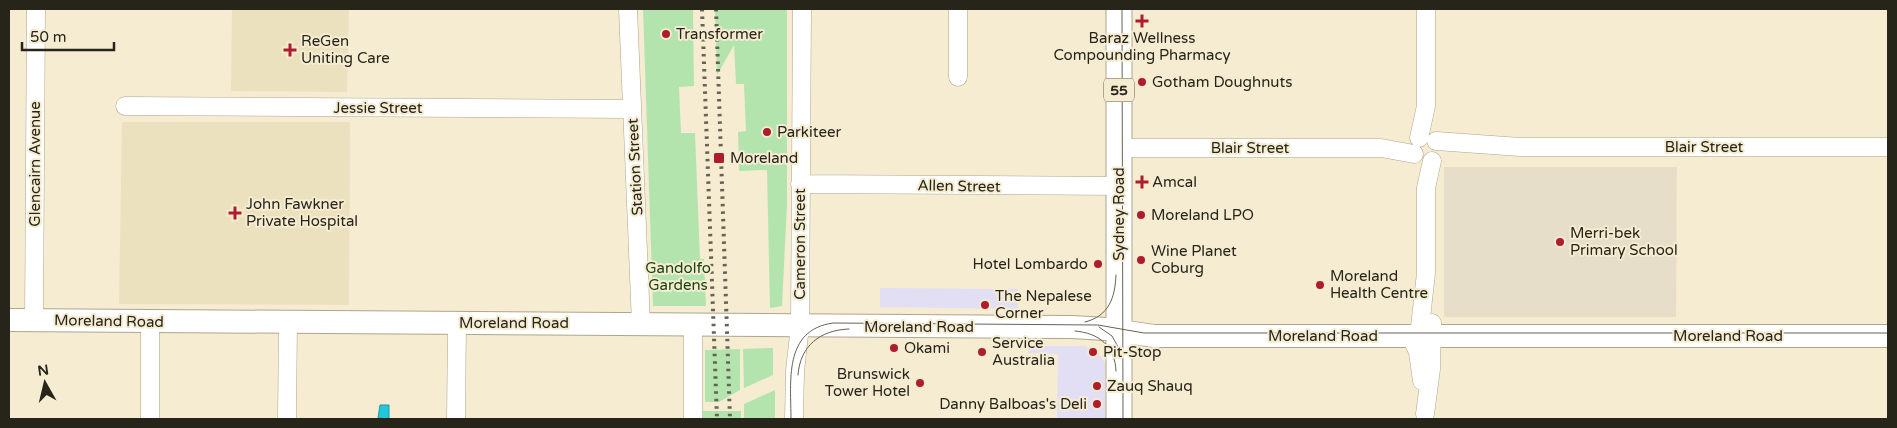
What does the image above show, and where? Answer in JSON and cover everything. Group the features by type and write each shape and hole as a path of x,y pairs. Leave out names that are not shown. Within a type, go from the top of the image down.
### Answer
{"highway":[{"name":"Sydney Road","path":"1119,9 1119,419"}],"main road":[{"name":"Moreland Road","path":"9,320 1072,327 1154,336 1888,336"}],"street":[{"name":"Glencairn Avenue","path":"34,320 36,9"},
{"name":"Station Street","path":"628,9 641,324"},
{"name":"Cameron Street","path":"794,419 795,371 800,326 802,9"},
{"path":"958,9 958,77"},
{"path":"1425,417 1421,368 1415,342 1420,336 1426,273 1426,9"},
{"name":"Jessie Street","path":"125,106 632,109"},
{"name":"Blair Street","path":"1119,148 1382,148 1491,153 1520,147 1888,147"},
{"name":"Allen Street","path":"800,184 1119,186"},
{"path":"150,321 150,419"},
{"path":"288,322 288,419"},
{"path":"456,323 456,419"},
{"path":"694,325 694,419"}],"shaded area":[{"name":"ReGen Uniting Care","path":"232,9 349,9 347,92 231,91"},
{"name":"John Fawkner Private Hospital","path":"122,122 350,122 349,305 119,304"},
{"name":"Merri-bek Primary School","path":"1444,167 1677,167 1676,317 1444,317"},
{"path":"880,288 1018,289 1018,309 880,307"},
{"path":"1028,346 1084,346 1098,352 1105,363 1105,419 1057,419 1058,354 1028,353"}],"green space":[{"name":"Gandolfo Gardens","path":"643,9 693,9 694,86 679,87 681,133 695,133 700,259 704,259 706,306 653,306"},
{"path":"715,9 787,9 787,205 782,306 770,308 767,170 739,171 738,132 746,131 744,84 736,84 734,45 717,75"},
{"path":"773,348 773,375 744,388 743,349"},
{"path":"740,349 740,390 719,402 705,402 705,350"},
{"path":"775,390 775,419 744,419 744,404"},
{"path":"703,411 741,411 741,419 703,419"}],"water":[{"path":"380,405 389,405 389,419 378,418"}],"tram line":[{"path":"1122,9 1123,419"},
{"path":"1085,322 1100,315 1109,305 1114,291 1116,275"},
{"path":"791,419 791,374 793,360 798,347 805,336 817,328 833,323 1098,325 1144,333 1888,333"},
{"path":"1099,327 1112,336 1121,352"},
{"path":"798,375 803,356 813,342 829,333 849,329"},
{"path":"1075,331 1084,332 1104,342 1113,354 1116,371"}],"railway":[{"path":"702,9 717,419"},
{"path":"716,9 730,419"}],"place":[{"name":"Baraz Wellness Compounding Pharmacy","path":"1142,21"},
{"name":"Transformer","path":"666,34"},
{"name":"ReGen Uniting Care","path":"290,50"},
{"name":"Gotham Doughnuts","path":"1142,82"},
{"name":"Parkiteer","path":"767,132"},
{"name":"Moreland","path":"719,158"},
{"name":"Amcal","path":"1142,182"},
{"name":"John Fawkner Private Hospital","path":"235,213"},
{"name":"Moreland LPO","path":"1141,215"},
{"name":"Merri-bek Primary School","path":"1560,242"},
{"name":"Wine Planet Coburg","path":"1141,260"},
{"name":"Hotel Lombardo","path":"1098,264"},
{"name":"Moreland Health Centre","path":"1320,285"},
{"name":"The Nepalese Corner","path":"985,305"},
{"name":"Okami","path":"894,348"},
{"name":"Service Australia","path":"982,352"},
{"name":"Pit-Stop","path":"1093,352"},
{"name":"Brunswick Tower Hotel","path":"920,383"},
{"name":"Zauq Shauq","path":"1097,386"},
{"name":"Danny Balboas's Deli","path":"1097,404"}]}
